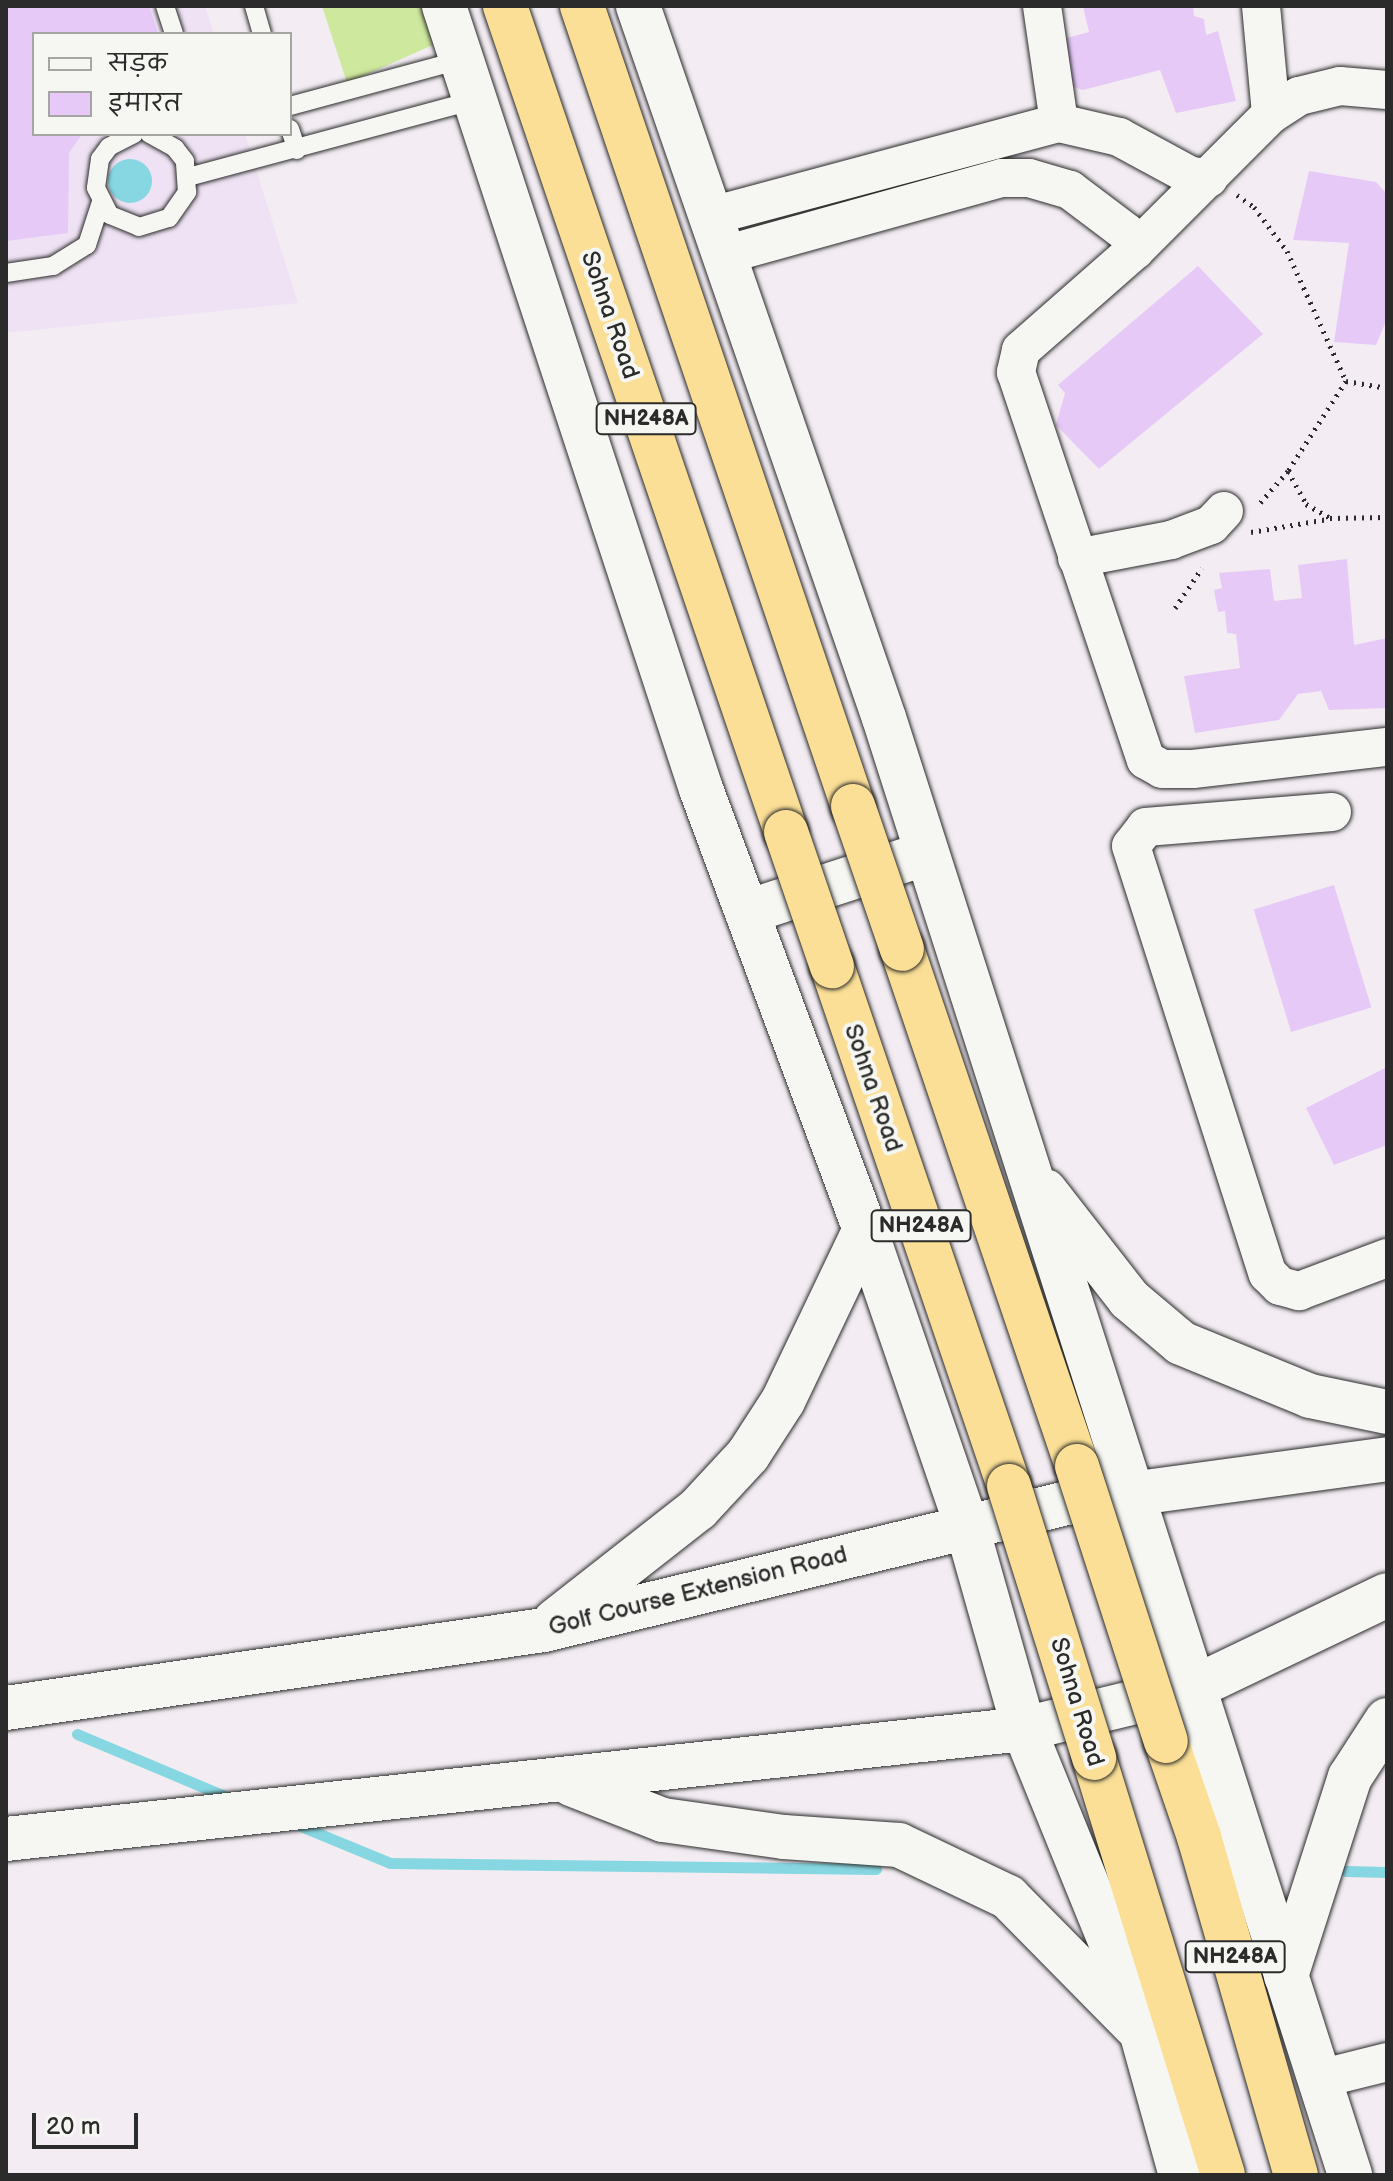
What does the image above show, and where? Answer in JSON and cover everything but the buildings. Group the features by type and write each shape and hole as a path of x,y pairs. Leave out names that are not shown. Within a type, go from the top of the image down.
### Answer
{"highway":[{"name":"Sohna Road","path":"505,6 1009,1486 1223,2175"},
{"name":"NH248A","path":"582,6 1077,1466 1199,1837 1296,2175"}],"main road":[{"path":"444,6 701,789 865,1229 966,1524 1024,1729 1129,1988 1181,2175"},
{"path":"638,6 927,853 1350,2175"},
{"path":"747,912 927,853"},
{"path":"1026,1167 1129,1299 1181,1343 1310,1396 1387,1412"},
{"path":"544,1630 698,1509 748,1455 783,1401 865,1229"},
{"name":"Golf Course Extension Road","path":"6,1708 544,1630 966,1524 1131,1491 1387,1459"},
{"path":"6,1839 565,1782 1024,1729 1193,1688 1387,1595"},
{"path":"1286,1976 1350,1777 1387,1720"},
{"path":"565,1782 663,1820 784,1837 899,1845 1008,1897 1141,2034"}],"street":[{"path":"1042,6 1059,123"},
{"path":"1261,6 1271,114"},
{"path":"1387,90 1340,86 1299,96 1271,114 1135,250 1021,350 1016,372 1146,760 1162,769 1193,769 1387,747"},
{"path":"717,236 1059,123 1119,137 1191,176 1209,178"},
{"path":"717,236 1002,178 1029,178 1070,190 1127,233 1135,250"},
{"path":"1077,558 1171,540 1211,525 1239,520"},
{"path":"1332,812 1146,827 1131,846 1268,1274 1280,1286 1299,1291 1387,1258"},
{"path":"1319,2079 1387,2062"}],"lane":[{"path":"165,6 173,32"},
{"path":"254,6 261,32"},
{"path":"292,106 468,80"},
{"path":"188,177 297,150 468,80"},
{"path":"292,135 297,150"},
{"path":"130,136 109,147 100,159 96,188 101,202 124,223 155,225 180,206 188,177 185,161 157,137"},
{"path":"6,273 53,266 87,245 101,202"}],"path":[{"path":"1209,178 1254,207 1287,251 1346,381"},
{"path":"1346,381 1387,388"},
{"path":"1239,520 1288,471 1346,381"},
{"path":"1288,471 1306,504 1330,518"},
{"path":"1239,520 1387,517"},
{"path":"1175,608 1205,565"}],"shaded area":[{"path":"6,6 205,6 213,32 32,32 32,136 246,136 298,303 6,333"}],"green space":[{"path":"322,6 430,6 442,41 347,83"}],"water":[{"path":"130,159 146,165 152,181 146,197 130,203 114,197 108,181 114,165"}],"waterway":[{"path":"77,1734 232,1799"},
{"path":"298,1825 390,1863 876,1869"},
{"path":"1346,1871 1387,1872"}]}
